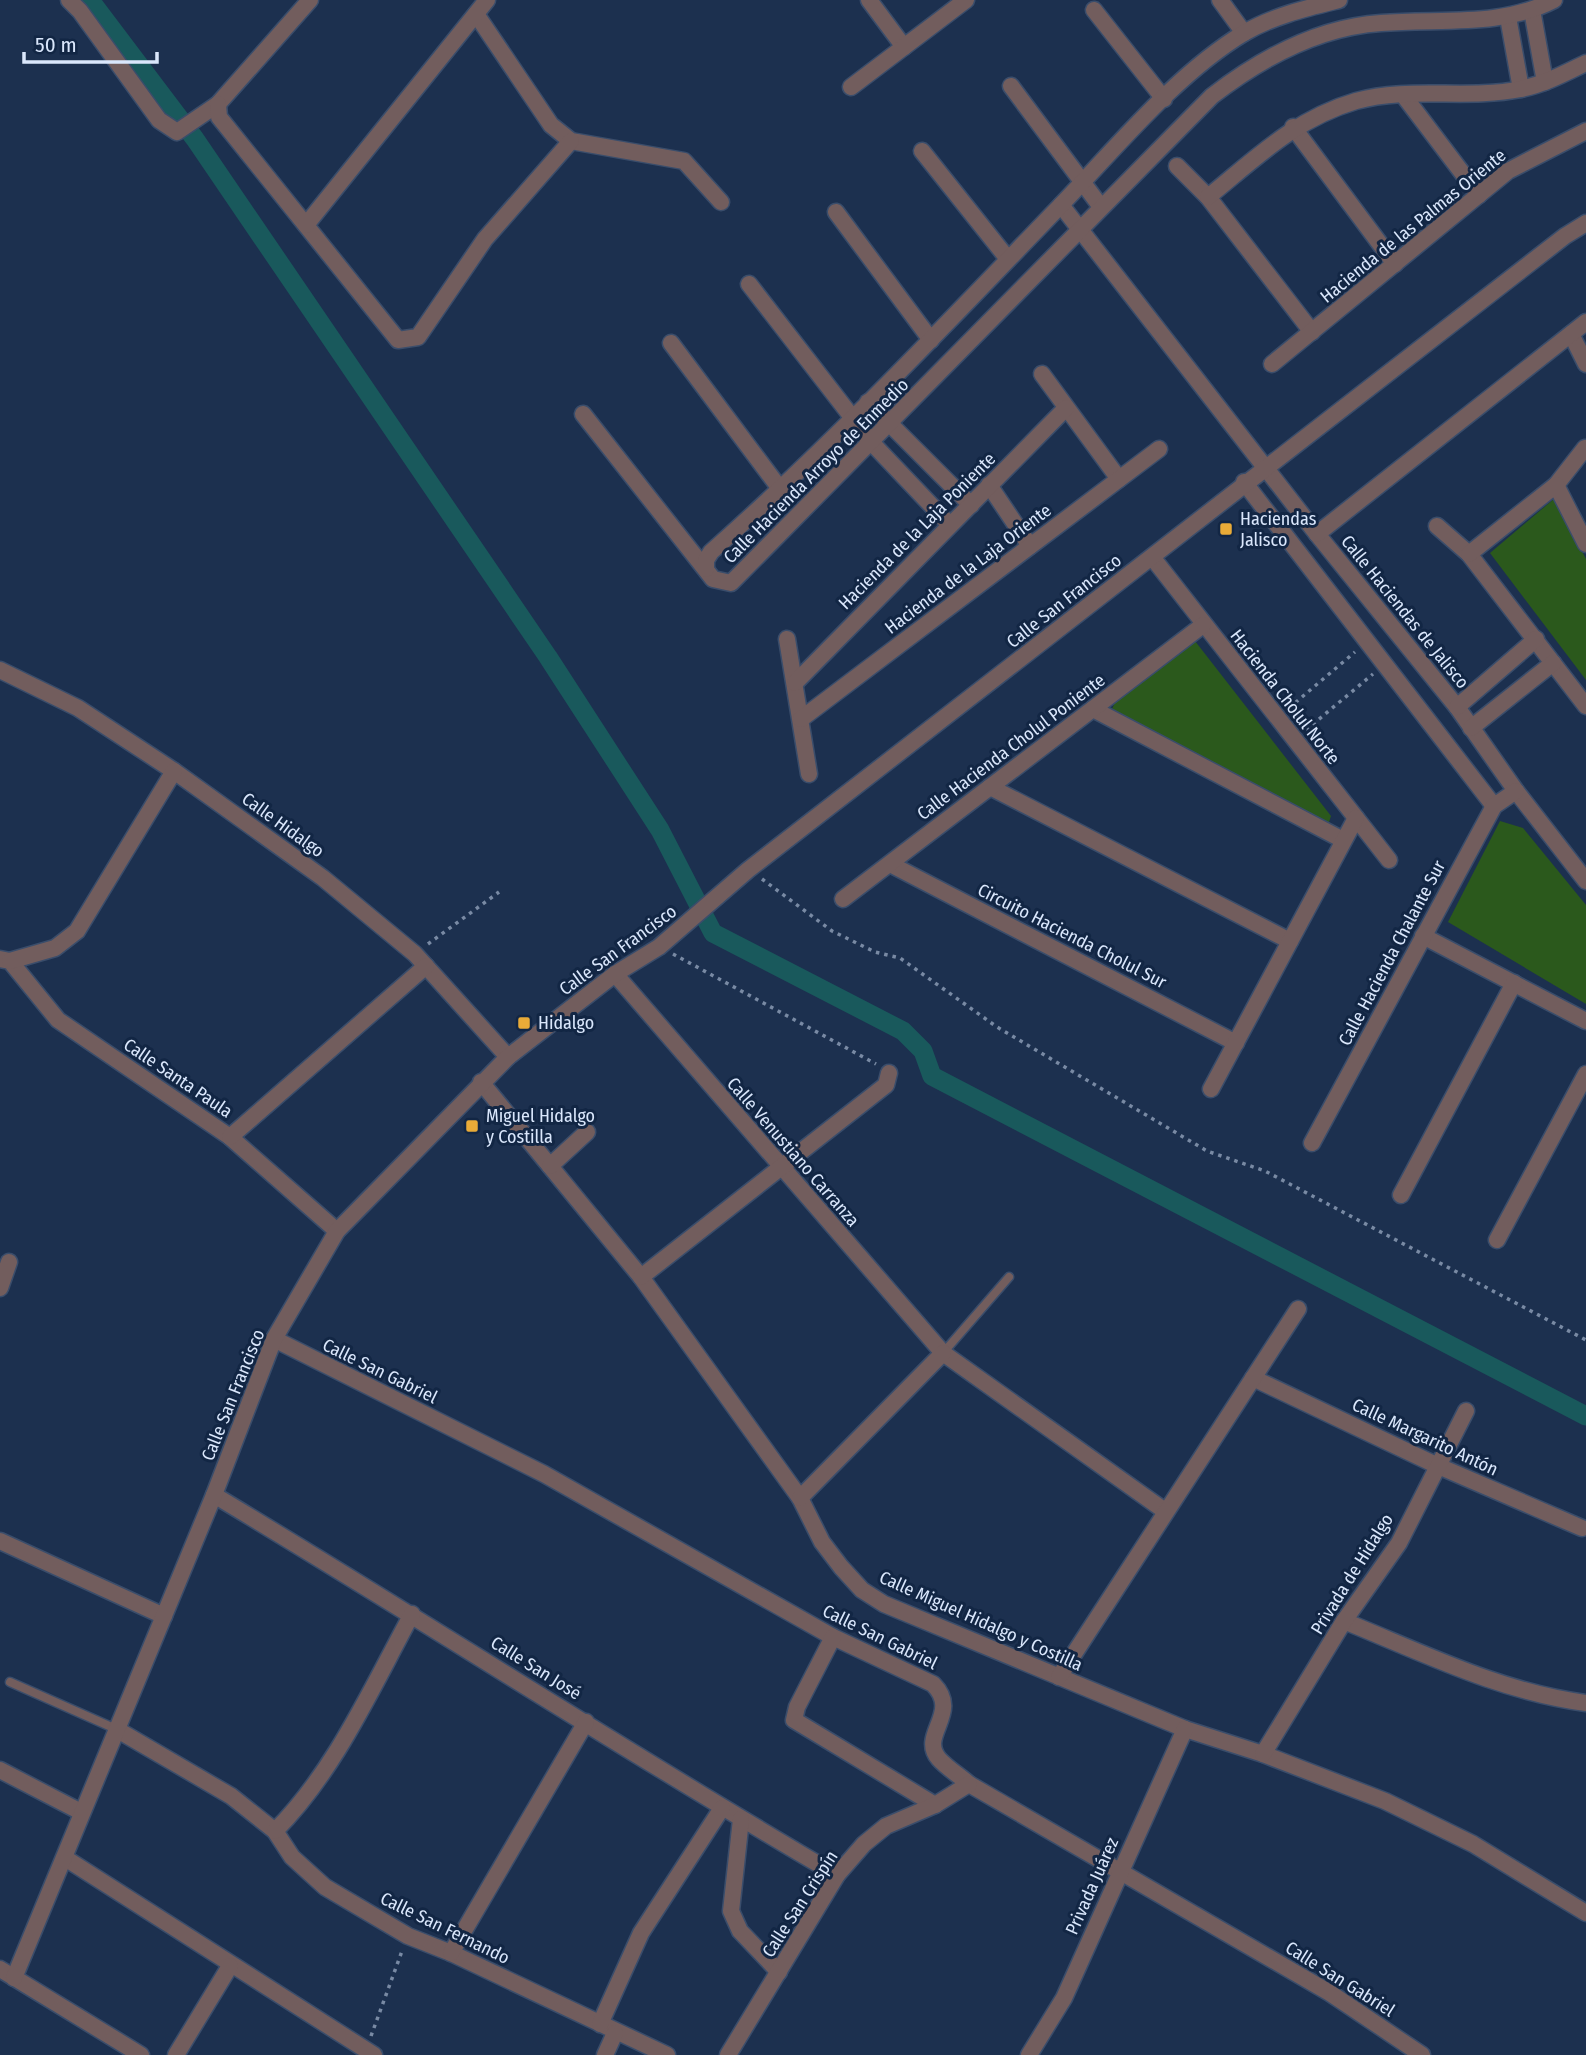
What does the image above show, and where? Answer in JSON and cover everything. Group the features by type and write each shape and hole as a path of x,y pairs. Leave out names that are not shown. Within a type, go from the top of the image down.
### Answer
{"street":[{"path":"69,0 80,11 159,120 177,132 218,104 310,0"},
{"path":"306,225 487,0"},
{"path":"869,0 904,47"},
{"path":"851,87 966,0"},
{"path":"1220,0 1244,33"},
{"name":"Calle Hacienda Arroyo de Enmedio","path":"1339,0 1278,17 1244,33 1204,62 1164,99 931,340 781,490 711,552 705,561 706,569 713,579 731,583 740,577 1101,207 1212,96 1244,72 1287,50 1339,31 1377,23 1472,21 1508,17 1554,0"},
{"path":"1094,10 1164,99"},
{"path":"1532,10 1545,82"},
{"path":"476,14 551,125 571,141 684,161 721,202"},
{"path":"1508,17 1521,89"},
{"path":"1209,197 1293,127 1358,101 1521,89 1545,82 1586,62"},
{"path":"1011,86 1101,207"},
{"path":"1404,96 1479,195"},
{"path":"218,104 219,117 398,340 418,337 485,239 571,141"},
{"path":"1293,127 1395,264"},
{"name":"Hacienda de las Palmas Oriente","path":"1272,364 1508,171 1586,131"},
{"path":"922,151 1008,259"},
{"path":"1177,166 1209,197 1312,332"},
{"name":"Calle Haciendas de Jalisco","path":"1061,205 1267,466 1317,534 1457,706 1516,791 1586,881"},
{"path":"836,212 931,340"},
{"name":"Calle San Francisco","path":"7,1974 65,1858 81,1812 214,1495 274,1339 337,1231 508,1057 615,974 659,947 748,870 1152,557 1244,482 1564,236 1586,223"},
{"path":"749,284 855,416 872,443 950,525"},
{"path":"1317,534 1586,323"},
{"path":"1571,334 1586,364"},
{"path":"671,343 781,490"},
{"path":"1042,374 1119,479"},
{"path":"868,402 971,505"},
{"name":"Hacienda de la Laja Poniente","path":"795,682 1066,408"},
{"path":"583,414 706,569"},
{"path":"1469,554 1556,485 1585,448"},
{"name":"Hacienda de la Laja Oriente","path":"801,719 1159,449"},
{"path":"1244,482 1494,806"},
{"path":"989,485 1030,546"},
{"path":"1556,485 1586,544"},
{"path":"1437,526 1469,554 1586,706"},
{"name":"Hacienda Cholul Norte","path":"1152,557 1389,860"},
{"name":"Calle Hacienda Cholul Poniente","path":"843,899 1203,625"},
{"path":"788,639 810,774"},
{"path":"1457,706 1535,639"},
{"path":"1471,728 1553,663"},
{"name":"Calle Hidalgo","path":"0,670 78,708 174,771 323,878 420,960 508,1057"},
{"path":"1093,709 1343,840"},
{"path":"5,960 55,948 77,931 174,771"},
{"path":"990,787 1290,941"},
{"name":"Calle Hacienda Chalante Sur","path":"1312,1143 1494,806 1516,791"},
{"path":"1211,1090 1356,818"},
{"name":"Circuito Hacienda Cholul Sur","path":"890,864 1236,1043"},
{"path":"1423,936 1586,1021"},
{"name":"Calle Santa Paula","path":"5,960 58,1020 230,1137 337,1231"},
{"path":"230,1137 420,960"},
{"name":"Calle Venustiano Carranza","path":"615,974 943,1353 1165,1511"},
{"path":"1401,1195 1514,983"},
{"path":"640,1277 886,1085 889,1073"},
{"path":"1497,1240 1586,1074"},
{"name":"Calle Miguel Hidalgo y Costilla","path":"481,1082 640,1277 800,1497 822,1542 862,1590 884,1604 1185,1729 1263,1754 1385,1801 1473,1844 1586,1913"},
{"path":"550,1166 587,1132"},
{"path":"0,1288 9,1262"},
{"path":"1059,1677 1298,1309"},
{"name":"Calle San Gabriel","path":"274,1339 544,1474 833,1637 933,1684 942,1693 946,1704 933,1744 938,1758 969,1784 1331,1993 1422,2055"},
{"path":"800,1497 943,1353"},
{"name":"Calle Margarito Antón","path":"1252,1378 1436,1465 1582,1528"},
{"name":"Privada de Hidalgo","path":"1263,1754 1344,1621 1399,1543 1436,1465 1466,1411"},
{"name":"Calle San José","path":"214,1495 412,1614 722,1808 837,1875"},
{"path":"0,1541 164,1616"},
{"path":"275,1831 304,1802 341,1745 412,1614"},
{"path":"1344,1621 1497,1683 1550,1699 1586,1703"},
{"path":"833,1637 794,1720 935,1805"},
{"path":"451,1953 586,1722"},
{"name":"Calle San Fernando","path":"116,1729 231,1796 275,1831 292,1857 325,1887 408,1936 451,1953 615,2033 667,2055"},
{"name":"Privada Juárez","path":"1029,2055 1064,1998 1185,1729"},
{"path":"0,1770 81,1812"},
{"name":"Calle San Crispín","path":"728,2055 837,1875 864,1844 886,1826 935,1805 969,1784"},
{"path":"600,2024 640,1933 722,1808"},
{"path":"741,1819 731,1911 740,1931 779,1972"},
{"path":"65,1858 230,1966 370,2052"},
{"path":"176,2055 230,1966"},
{"path":"7,1974 141,2055"},
{"path":"605,2055 615,2033"},
{"path":"108,2055 118,2041"}],"lane":[{"path":"943,1353 1009,1276"},
{"name":"Calle San Fernando","path":"10,1682 116,1729"}],"path":[{"path":"1276,718 1368,642"},
{"path":"1294,740 1386,664"},
{"path":"748,870 832,931 874,951 900,958 997,1027 1207,1151 1265,1171 1586,1340"},
{"path":"420,960 499,892"},
{"path":"659,947 889,1073"},
{"path":"370,2052 387,1989 408,1936"}],"green space":[{"path":"1555,498 1586,559 1586,680 1490,553"},
{"path":"1195,641 1331,816 1328,825 1112,709 1117,698"},
{"path":"1500,821 1523,828 1586,905 1586,1004 1448,922"}],"waterway":[{"path":"90,0 195,139 548,657 660,830 713,933 903,1031 923,1051 932,1076 1586,1416"}],"place":[{"name":"Haciendas Jalisco","path":"1226,529"},
{"name":"Hidalgo","path":"524,1023"},
{"name":"Miguel Hidalgo y Costilla","path":"472,1126"}]}
